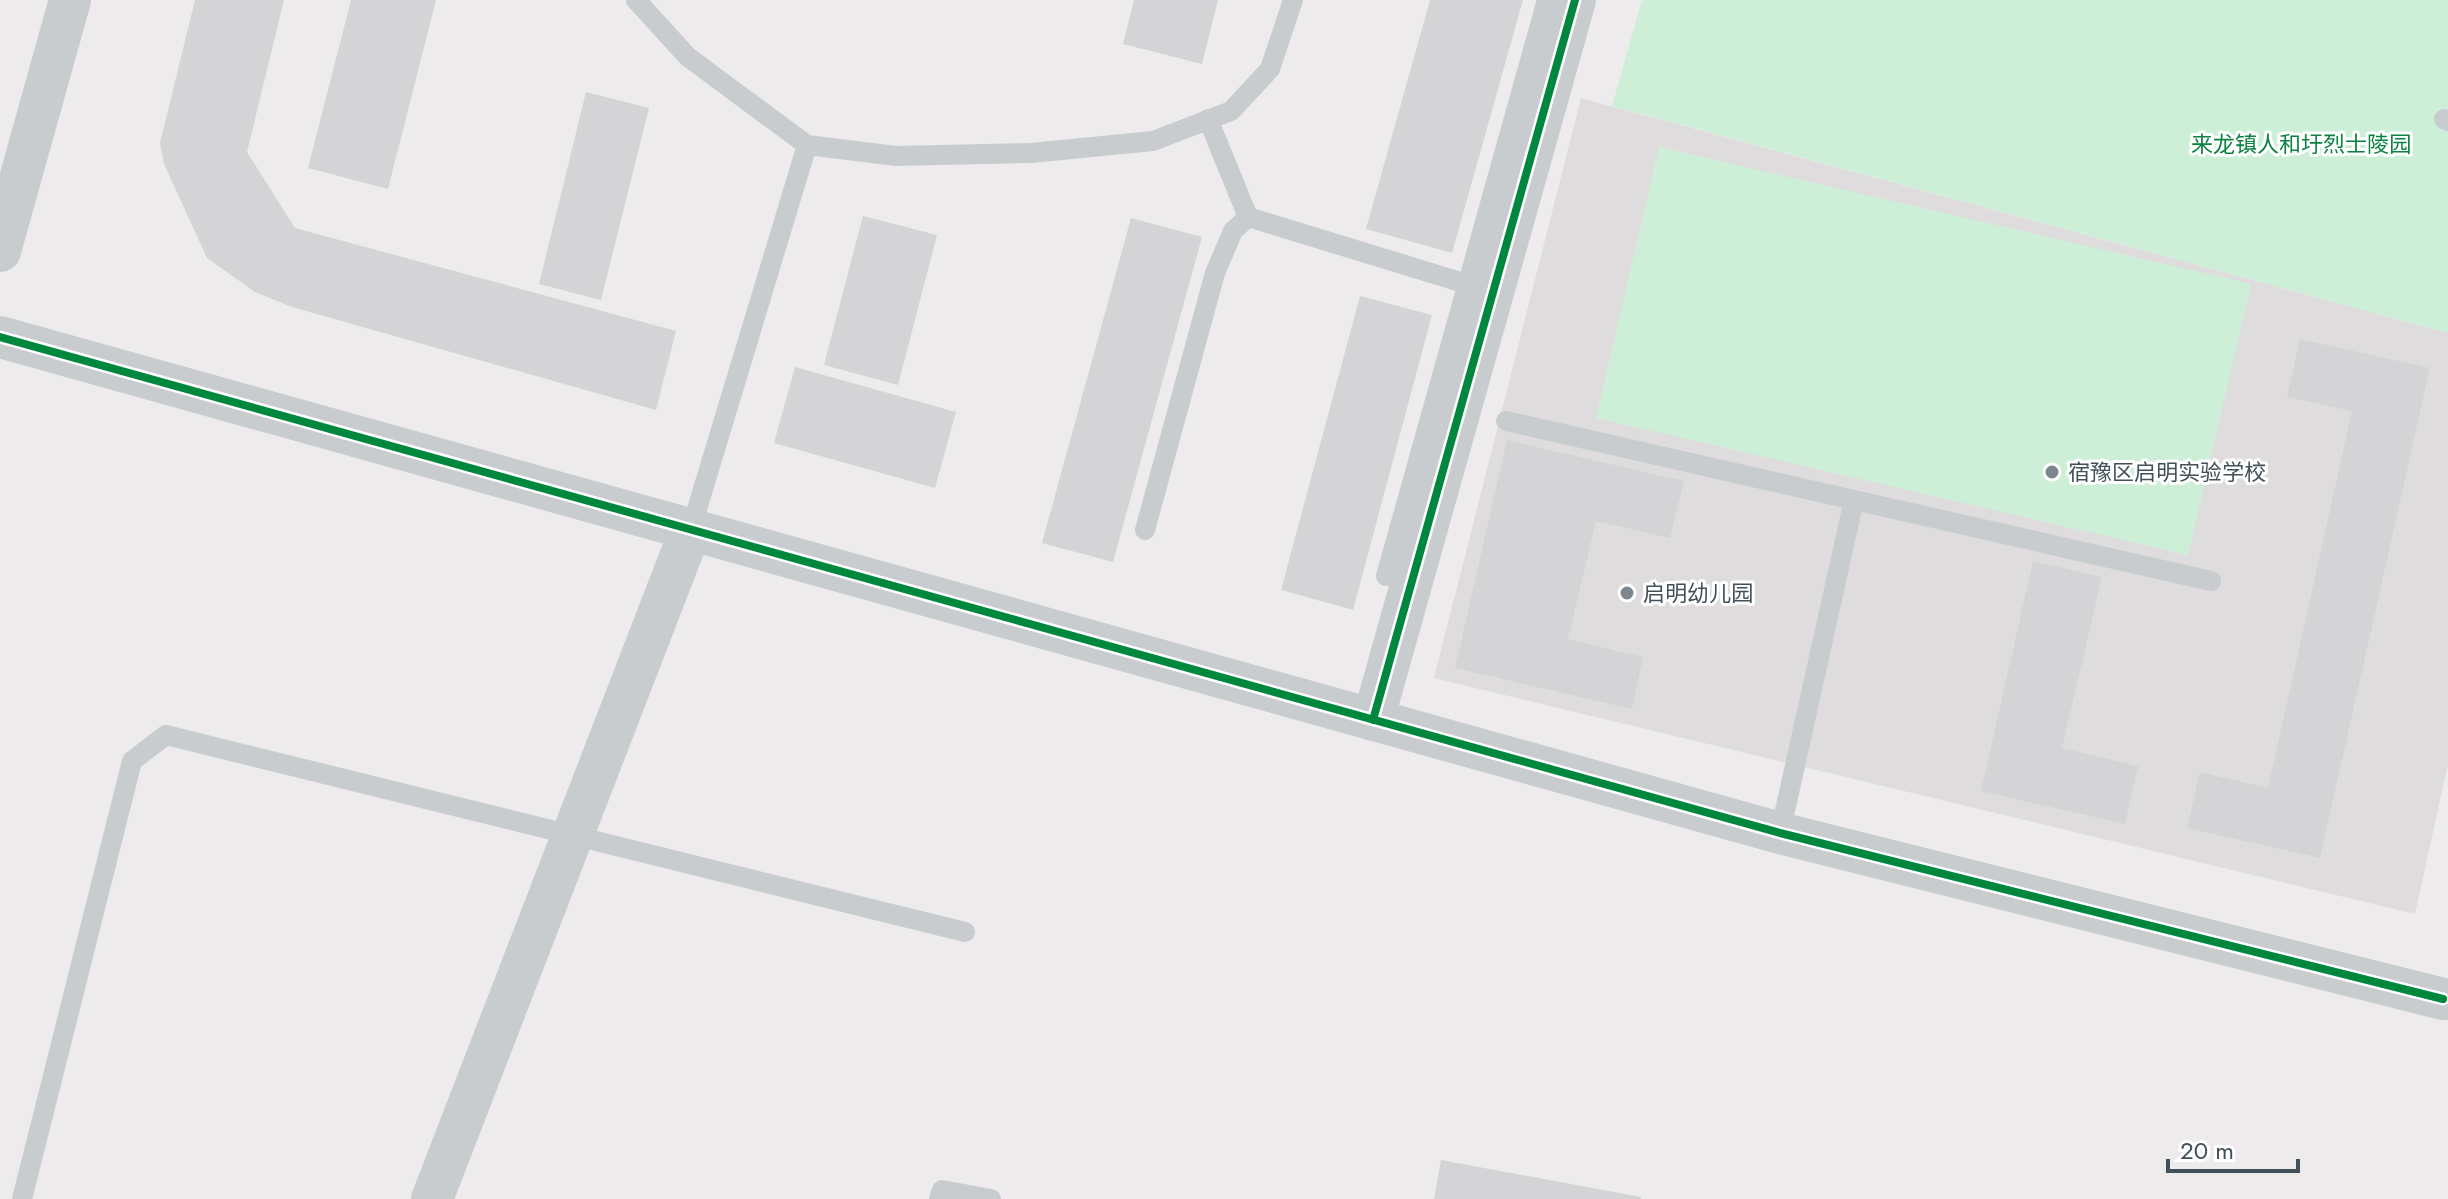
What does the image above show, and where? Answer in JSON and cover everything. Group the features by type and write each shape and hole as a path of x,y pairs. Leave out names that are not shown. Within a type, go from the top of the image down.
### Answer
{"street":[{"path":"0,251 70,0"},
{"path":"1373,720 1575,0"},
{"path":"0,337 1780,833 2443,999"},
{"path":"432,1199 691,529"}],"lane":[{"path":"636,0 688,57 807,145 896,156 1031,153 1153,141 1231,111 1270,69 1293,0"},
{"path":"1386,576 1547,0"},
{"path":"1208,119 1248,217"},
{"path":"691,529 807,145"},
{"path":"1248,217 1467,284"},
{"path":"1145,530 1215,273 1233,231 1248,217"},
{"path":"1506,421 2211,581"},
{"path":"1780,833 1854,500"},
{"path":"22,1199 132,761 166,735 965,932"},
{"path":"939,1199 942,1190 991,1199"}],"shaded area":[{"name":"宿豫区启明实验学校","path":"1581,98 2448,333 2448,764 2415,914 1434,678"}],"green space":[{"name":"来龙镇人和圩烈士陵园","path":"1642,0 2448,0 2448,333 1612,106"},
{"path":"1659,147 2251,284 2188,555 1596,418"}],"building":[{"path":"195,0 284,0 247,152 295,228 676,331 656,410 292,307 255,292 207,258 164,164 160,143"},
{"path":"351,0 436,0 388,189 308,168"},
{"path":"1134,0 1218,0 1202,64 1123,44"},
{"path":"1430,0 1523,0 1452,253 1366,229"},
{"path":"586,92 649,108 601,300 539,284"},
{"path":"863,216 937,235 898,385 824,365"},
{"path":"1131,218 1202,237 1113,562 1042,543"},
{"path":"1360,296 1432,315 1353,610 1281,590"},
{"path":"2300,339 2430,368 2320,858 2187,828 2200,772 2268,788 2352,411 2287,397"},
{"path":"795,367 956,412 935,488 774,443"},
{"path":"1507,440 1684,481 1670,538 1596,521 1568,639 1643,657 1632,709 1455,668"},
{"path":"2033,561 2102,577 2062,748 2138,766 2125,824 1981,791"},
{"path":"1441,1160 1641,1197 1641,1199 1434,1199"}],"cycle path":[{"path":"1373,720 1575,0"},
{"path":"0,337 1780,833 2443,999"}],"place":[{"name":"宿豫区启明实验学校","path":"2052,472"},
{"name":"启明幼儿园","path":"1627,593"}]}
